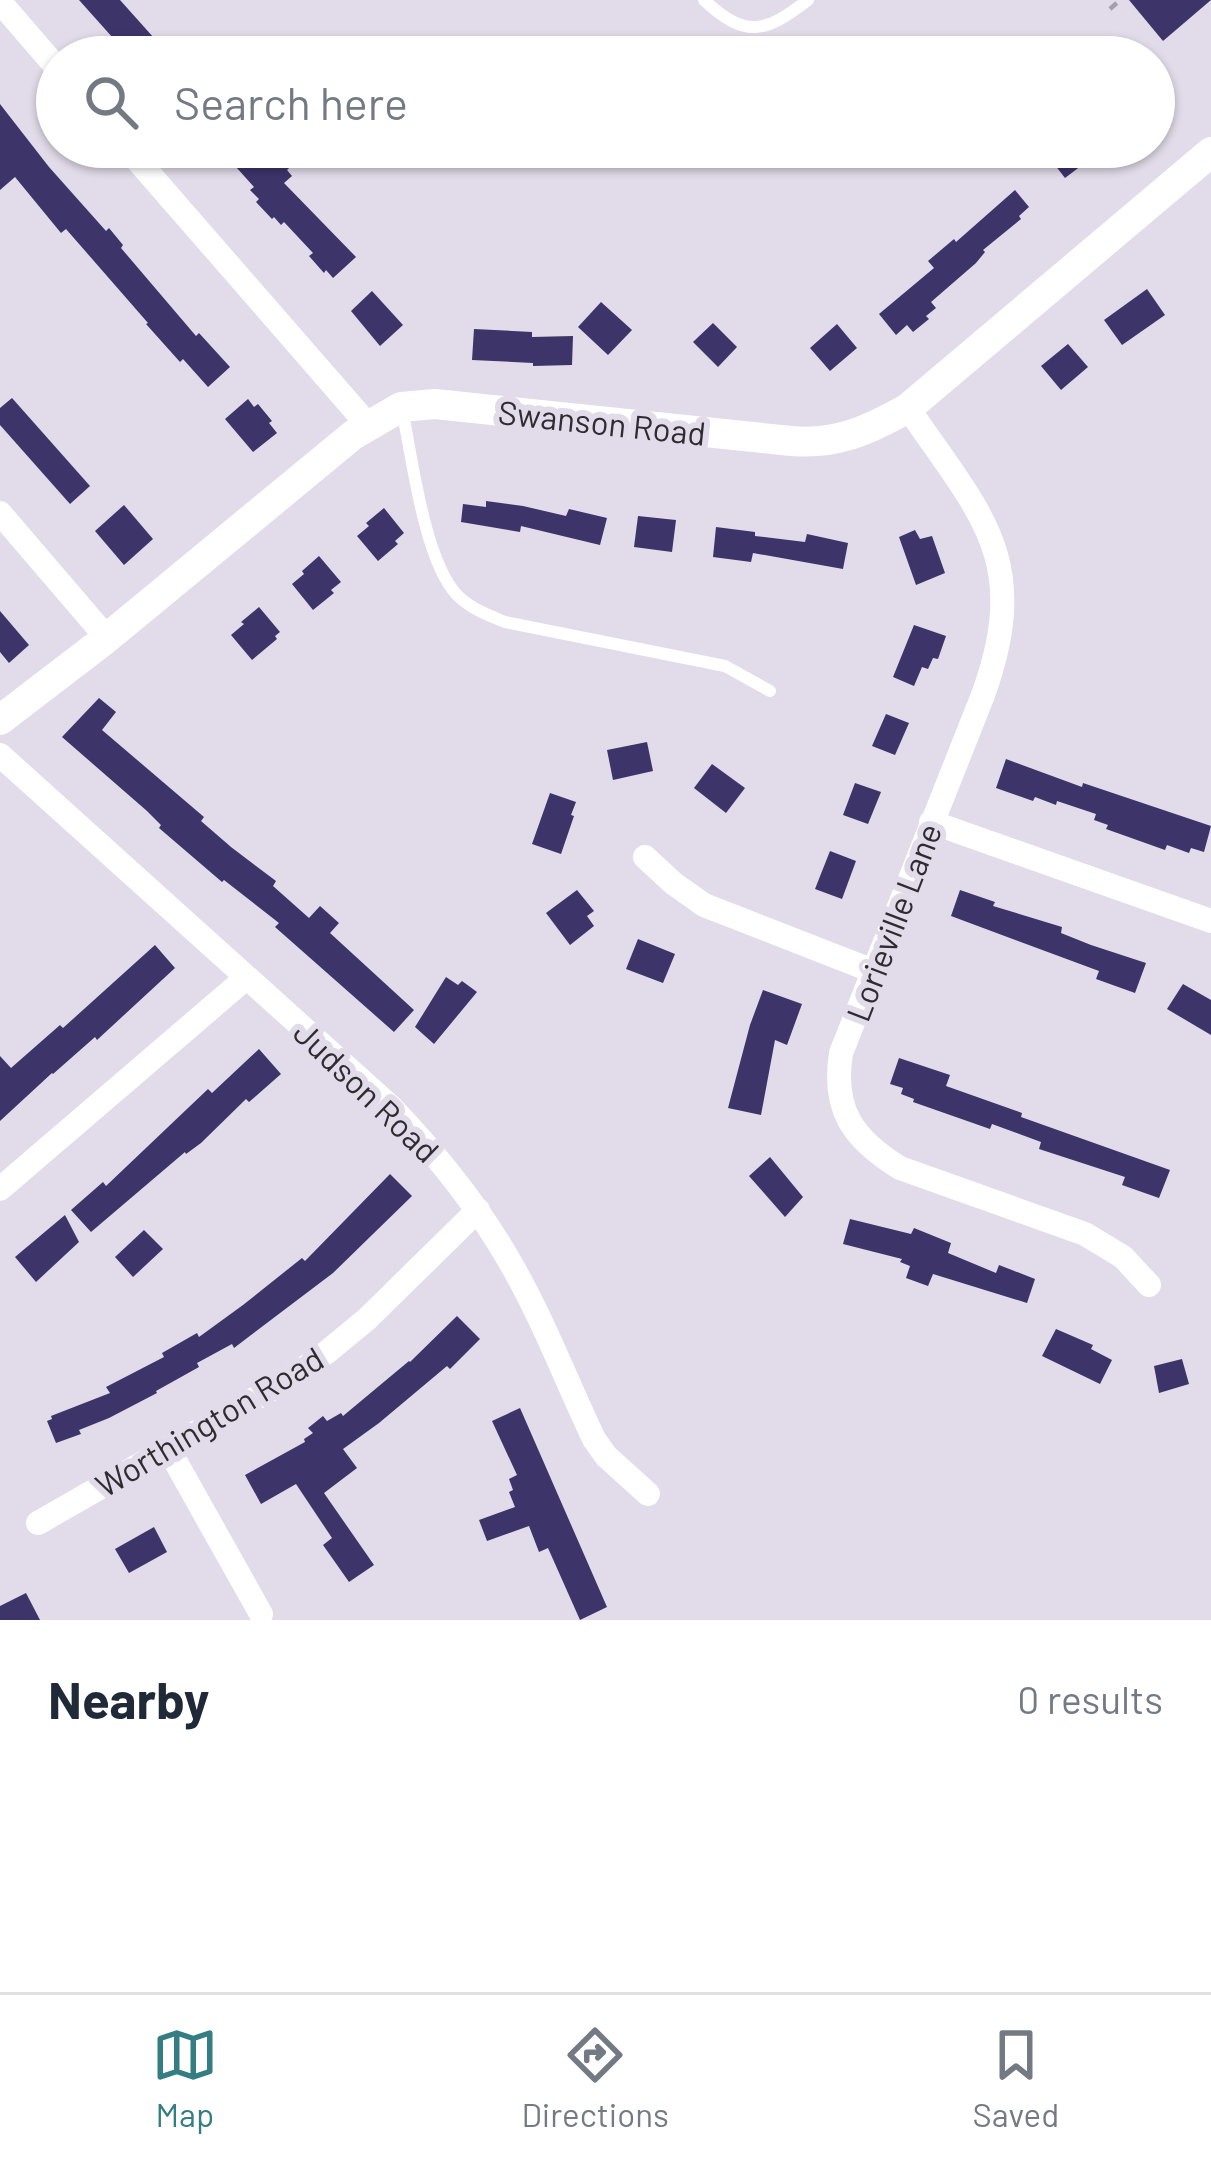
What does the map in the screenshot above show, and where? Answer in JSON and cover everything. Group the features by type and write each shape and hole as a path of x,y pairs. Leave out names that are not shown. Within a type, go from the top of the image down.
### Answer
{"street":[{"path":"0,2 36,44"},
{"name":"Swanson Road","path":"0,720 319,462 401,407 435,404 810,443 860,434 908,408 1211,152"},
{"path":"144,168 368,425"},
{"name":"Lorieville Lane","path":"908,408 980,513 996,550 1002,627 995,661 842,1053 840,1097 861,1139 900,1168 1085,1234 1123,1257 1149,1285"},
{"path":"0,513 107,638"},
{"name":"Judson Road","path":"0,755 425,1142 478,1210 511,1263 594,1438 606,1456 648,1494"},
{"path":"932,823 1211,921"},
{"path":"645,857 704,904 873,971"},
{"path":"0,1189 246,977"},
{"name":"Worthington Road","path":"38,1523 169,1450 328,1352 478,1210"},
{"path":"169,1450 262,1614"}],"lane":[{"path":"704,0 724,19 759,27 808,0"},
{"path":"401,407 433,548 449,584 473,608 506,622 725,666 770,691"}],"path":[{"path":"1110,9 1120,0"}],"building":[{"path":"79,0 120,0 152,36 111,36"},
{"path":"1129,0 1211,0 1169,36 1159,36"},
{"path":"0,104 36,150 36,168 50,168 106,231 109,228 196,336 199,333 230,367 208,387 183,359 180,362 66,229 61,233 15,177 0,190"},
{"path":"237,168 289,168 292,176 284,183 356,257 333,278 324,273 309,256 313,253 284,222 281,225 272,219 256,202 259,199 250,190 254,187"},
{"path":"1057,168 1078,168 1065,178"},
{"path":"1015,190 1029,207 1021,219 931,302 936,308 926,316 929,319 913,332 907,325 896,335 879,314 934,268 928,261"},
{"path":"1147,289 1165,315 1122,345 1104,320"},
{"path":"372,291 403,325 380,346 351,311"},
{"path":"601,302 632,330 608,355 578,327"},
{"path":"713,323 737,347 718,367 693,342"},
{"path":"837,324 857,348 830,371 810,348"},
{"path":"474,329 532,332 532,337 573,336 572,365 472,360"},
{"path":"1068,344 1088,367 1061,390 1041,366"},
{"path":"12,398 90,486 70,504 0,425 0,408"},
{"path":"248,399 254,407 258,404 277,433 253,452 225,419"},
{"path":"486,501 566,516 569,509 607,518 600,545 521,526 520,532 461,522 463,504 486,507"},
{"path":"124,505 153,539 124,565 95,531"},
{"path":"384,508 404,533 378,561 357,536"},
{"path":"638,516 676,520 672,552 634,547"},
{"path":"716,527 755,532 755,536 805,542 807,534 848,543 843,569 753,553 751,562 713,557"},
{"path":"915,530 920,539 932,536 945,573 916,585 899,537"},
{"path":"319,556 341,582 313,610 292,584"},
{"path":"259,607 280,632 252,660 231,635"},
{"path":"0,611 29,645 9,663 0,652"},
{"path":"914,625 946,636 938,659 933,658 928,669 922,667 914,686 893,677"},
{"path":"99,698 116,712 102,730 204,817 201,821 276,881 273,886 309,918 320,906 339,923 330,933 414,1010 394,1032 275,927 279,923 159,828 147,811 62,737"},
{"path":"886,714 909,723 895,755 872,746"},
{"path":"647,742 653,771 613,780 607,750"},
{"path":"1006,759 1211,826 1204,852 1191,848 1189,853 1167,845 1165,850 1106,829 1108,825 1094,820 1096,814 996,788"},
{"path":"712,764 745,788 726,813 694,788"},
{"path":"855,783 881,792 868,824 843,815"},
{"path":"550,793 576,802 561,854 532,844"},
{"path":"830,851 856,861 842,899 815,889"},
{"path":"577,890 594,911 587,916 594,926 570,945 546,913"},
{"path":"960,890 1146,963 1135,993 1096,979 1099,971 951,916"},
{"path":"638,939 675,954 663,983 626,969"},
{"path":"155,945 175,968 0,1121 0,1056 11,1068"},
{"path":"446,977 477,992 434,1044 415,1027"},
{"path":"1183,984 1211,1000 1211,1035 1167,1009"},
{"path":"763,990 802,1004 787,1045 775,1040 761,1115 728,1108"},
{"path":"259,1049 281,1074 91,1232 71,1210 103,1182 106,1186 208,1089 212,1093"},
{"path":"899,1058 950,1075 946,1086 1022,1113 1021,1117 1170,1170 1159,1198 1122,1185 1125,1177 1039,1149 1041,1142 913,1102 901,1094 903,1088 890,1084"},
{"path":"770,1157 803,1197 785,1217 749,1176"},
{"path":"390,1174 412,1196 333,1273 234,1348 232,1344 157,1393 56,1443 47,1421 51,1416 110,1393 106,1387 164,1357 162,1353 197,1333 199,1337 302,1258 305,1261"},
{"path":"65,1215 79,1242 36,1282 15,1257"},
{"path":"850,1219 911,1234 914,1228 951,1243 948,1253 996,1273 999,1265 1035,1279 1027,1303 933,1274 928,1286 906,1278 910,1266 902,1259 843,1244"},
{"path":"144,1230 163,1249 133,1277 115,1257"},
{"path":"457,1316 480,1339 450,1369 447,1366 343,1449 357,1468 324,1493 374,1565 349,1582 323,1545 332,1538 296,1484 261,1504 245,1475 305,1442 313,1433 308,1428 323,1416 327,1421 343,1416"},
{"path":"1056,1329 1093,1345 1091,1349 1112,1360 1100,1384 1042,1356"},
{"path":"1182,1359 1189,1384 1159,1393 1154,1366"},
{"path":"520,1408 607,1607 580,1620 548,1548 539,1552 529,1526 487,1541 479,1520 515,1507 509,1479 517,1475 492,1421"},
{"path":"154,1527 167,1552 129,1573 115,1549"},
{"path":"26,1593 40,1620 0,1620 0,1606"}]}
